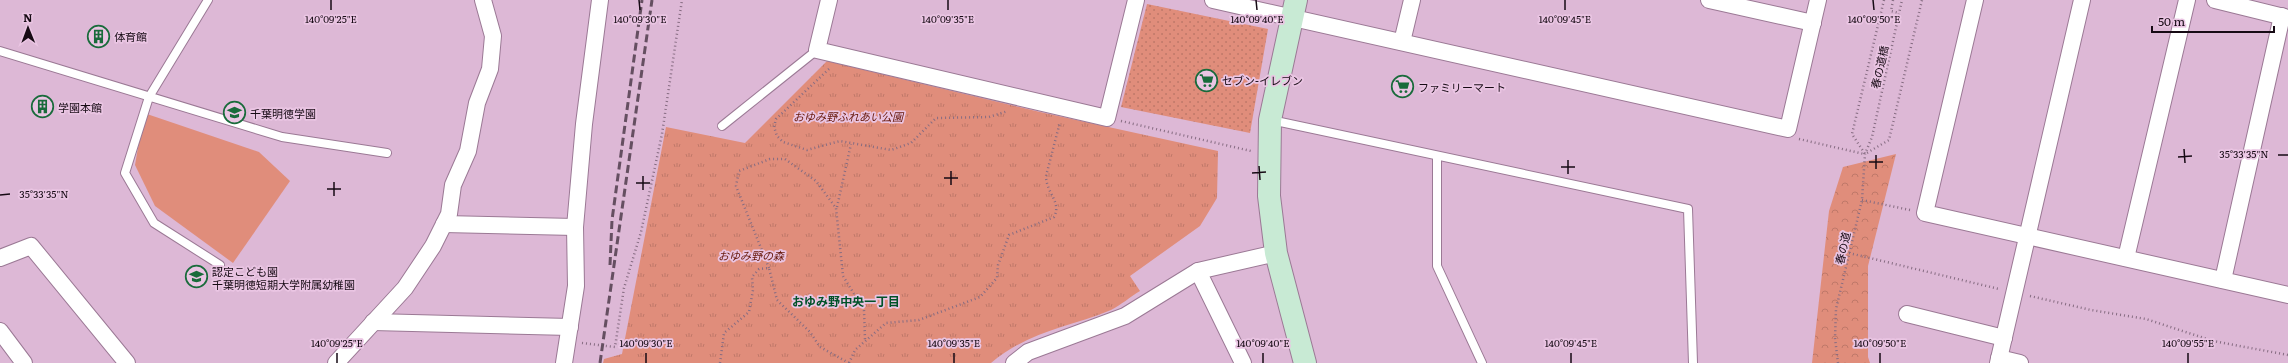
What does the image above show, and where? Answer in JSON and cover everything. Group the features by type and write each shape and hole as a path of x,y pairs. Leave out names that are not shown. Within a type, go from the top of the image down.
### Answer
{"street":[{"path":"336,363 405,288 420,267 449,214 453,185 468,151 477,103 490,69 493,36 483,0"},
{"path":"564,363 576,286 575,227 584,124 600,0"},
{"path":"829,0 817,50 1107,118 1136,0"},
{"path":"1213,0 1294,9 1402,42 1788,130 1818,0"},
{"path":"1402,42 1412,0"},
{"path":"1709,0 1813,23"},
{"path":"1975,0 1925,213 2288,295"},
{"path":"2020,363 1998,361 2082,0"},
{"path":"2126,258 2187,0"},
{"path":"2214,0 2285,17 2223,280"},
{"path":"1294,9 1270,120 1269,196 1276,253 1305,363"},
{"path":"444,224 575,227"},
{"path":"0,258 31,246 127,363"},
{"path":"1014,363 1028,352 1125,316 1198,271 1276,253"},
{"path":"1198,271 1242,363"},
{"path":"1907,314 2004,338"},
{"path":"373,322 570,327"},
{"path":"0,331 24,363"}],"lane":[{"path":"208,0 149,97 125,173 154,223 220,265"},
{"path":"722,126 817,50"},
{"path":"0,51 282,137 387,153"},
{"path":"1270,120 1688,209 1693,363"},
{"path":"1437,156 1437,266 1482,363"}],"path":[{"path":"577,343 616,347 624,288 641,232 662,134 682,0"},
{"path":"1864,154 1852,134 1884,0"},
{"path":"1893,0 1891,10 1899,13"},
{"name":"春の道橋","path":"1872,137 1902,0"},
{"path":"1788,130 1798,139 1864,154 1889,140 1922,0"},
{"path":"842,56 776,119 774,126 777,136 783,142 808,150 840,141 891,150 911,143 936,118 990,117 1010,110"},
{"path":"836,208 816,181 785,160 770,160 738,171 736,186 769,268 777,300 810,332 820,347 849,363 855,350 886,323 919,320 980,297 997,278 998,265 1009,236 1054,217 1058,210 1056,202 1051,196 1046,185 1046,176 1063,108"},
{"path":"1107,118 1269,155"},
{"name":"春の道","path":"1838,363 1835,338 1836,309 1862,200 1864,154 1872,137"},
{"path":"851,144 836,208 842,276 864,310 865,340"},
{"path":"1862,200 1925,213"},
{"path":"1849,253 2091,310 2146,319 2213,341 2288,355"},
{"path":"720,363 724,333 749,312 753,290 752,277 759,269 769,268"}],"green space":[{"path":"1147,4 1268,29 1250,133 1121,107"},
{"name":"おゆみ野の森","path":"827,61 1040,112 1218,151 1217,198 1200,226 1130,276 1140,291 1111,310 1034,337 1005,352 991,363 603,363 604,359 622,354 666,127 745,143"},
{"path":"144,113 259,152 290,181 233,263 155,206 135,165"},
{"path":"1896,154 1868,266 1868,357 1870,363 1812,363 1829,211 1843,167"}],"railway":[{"path":"610,265 612,220 642,0"},
{"path":"600,363 652,0"}],"place":[{"name":"体育館","path":"99,36"},
{"name":"セブン-イレブン","path":"1207,80"},
{"name":"ファミリーマート","path":"1403,87"},
{"name":"学園本館","path":"42,107"},
{"name":"千葉明徳学園","path":"235,113"},
{"name":"認定こども園 千葉明徳短期大学附属幼稚園","path":"196,277"}],"district":[{"name":"おゆみ野中央一丁目","path":"846,301"}],"park label":[{"name":"おゆみ野ふれあい公園","path":"848,116"}]}
